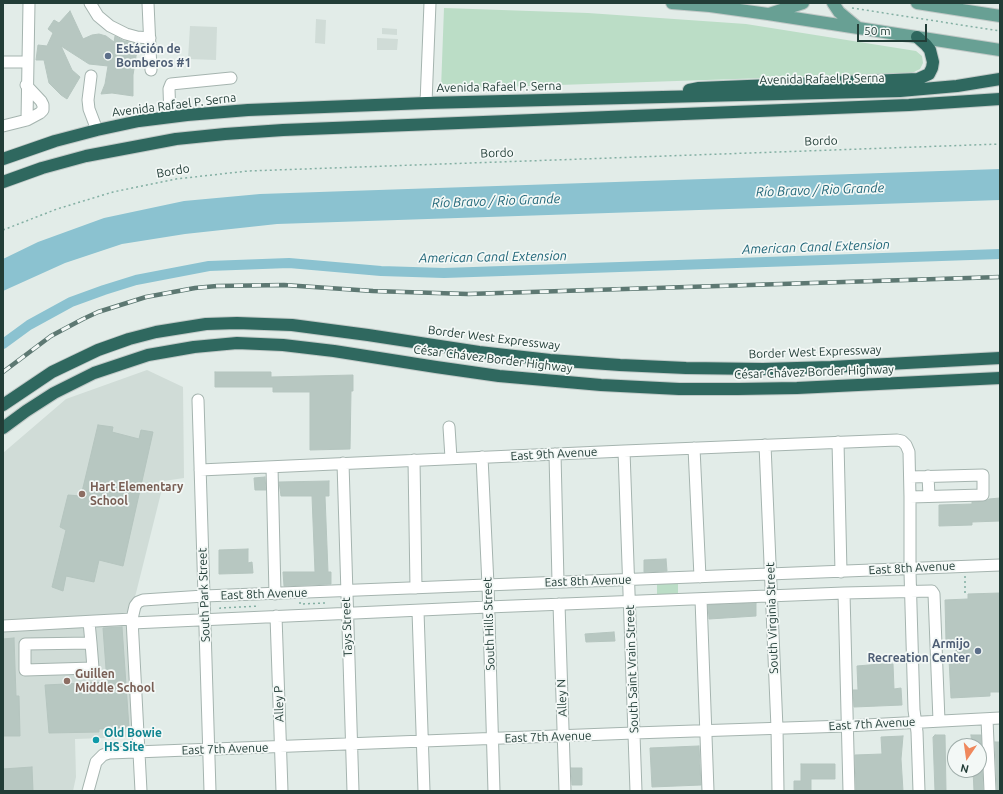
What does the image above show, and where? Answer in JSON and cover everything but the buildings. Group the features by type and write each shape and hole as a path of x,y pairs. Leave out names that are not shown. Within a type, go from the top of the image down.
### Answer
{"highway":[{"path":"659,97 699,88 918,79 928,74 932,68 933,62 930,50 917,37"},
{"name":"Avenida Rafael P. Serna","path":"3,159 55,141 139,121 248,110 426,103 900,91 934,89 1000,79"},
{"path":"3,182 42,168 94,154 176,139 225,134 283,130 909,105 1000,99"},
{"name":"Border West Expressway","path":"3,405 52,372 98,350 156,332 206,324 238,323 292,325 479,352 550,360 686,368 763,369 831,367 1000,358"},
{"name":"César Chávez Border Highway","path":"3,428 54,393 94,373 148,355 194,347 237,343 283,345 319,349 492,375 601,385 679,389 849,386 1000,378"}],"main road":[{"path":"672,3 710,6 768,14 1000,50"},
{"path":"768,14 803,3"},
{"path":"917,3 1000,16"},
{"path":"833,4 839,12 858,28"}],"street":[{"path":"27,120 26,85 29,3"},
{"path":"90,3 98,16 110,26 126,34 150,38"},
{"path":"148,3 151,70"},
{"path":"426,103 430,3"},
{"path":"3,62 27,62"},
{"path":"91,76 88,100 89,109 97,130"},
{"path":"170,117 168,89 171,84 231,78"},
{"path":"3,126 27,120 40,113 42,110 43,105 41,101 26,85"},
{"name":"South Park Street","path":"198,400 206,620 210,791"},
{"path":"449,427 451,458"},
{"name":"East 9th Avenue","path":"200,470 624,450 897,440 902,441 906,445 909,452 910,477"},
{"path":"838,442 841,572"},
{"name":"South Virginia Street","path":"765,445 777,728 778,791"},
{"path":"694,448 700,577"},
{"name":"South Saint Vrain Street","path":"624,450 636,791"},
{"path":"555,454 558,582"},
{"name":"South Hills Street","path":"482,457 488,585 494,791"},
{"path":"414,460 416,588"},
{"name":"Tays Street","path":"343,464 353,791"},
{"path":"272,467 275,594"},
{"path":"910,497 983,495 983,475 910,477 910,497 910,568 914,710 916,722 919,791"},
{"path":"928,476 928,496"},
{"name":"East 8th Avenue","path":"940,721 934,594 932,591 559,604 206,620 132,621 135,606 138,602 143,600 204,596 1000,565"},
{"path":"844,593 846,726 849,791"},
{"path":"701,599 708,791"},
{"name":"Alley N","path":"559,604 565,791"},
{"path":"418,611 424,791"},
{"name":"Alley P","path":"276,616 282,791"},
{"path":"3,626 132,621 141,791"},
{"path":"89,622 91,643 93,668 25,670 25,644 91,643"},
{"name":"East 7th Avenue","path":"88,791 94,766 98,759 103,755 109,754 281,746 846,726 1000,718"},
{"path":"987,719 990,791"}],"path":[{"path":"833,4 1000,31"},
{"name":"Bordo","path":"3,230 57,209 113,192 176,178 248,171 1000,144"},
{"path":"965,572 965,592"},
{"path":"299,597 300,604"},
{"path":"296,607 300,604 327,603"},
{"path":"258,609 260,604"}],"shaded area":[{"path":"316,19 326,20 325,44 315,43"},
{"path":"190,26 217,27 216,60 188,59"},
{"path":"382,28 397,29 397,35 382,34"},
{"path":"377,38 398,39 397,50 377,50"},
{"name":"Hart Elementary School","path":"147,370 183,387 184,478 164,481 135,597 128,614 134,737 75,739 76,777 73,791 3,791 3,453 66,399"}],"green space":[{"path":"444,8 588,13 746,24 916,51 922,56 923,63 920,69 912,73 441,89"},
{"path":"678,583 678,594 657,595 657,584"}],"water":[{"name":"Río Bravo / Rio Grande","path":"1000,169 1000,200 277,224 185,234 122,244 65,263 3,291 3,259 38,242 104,218 184,201 260,194"}],"waterway":[{"name":"American Canal Extension","path":"3,344 29,325 71,302 136,280 209,266 289,263 381,271 444,273 1000,254"}],"railway":[{"path":"3,372 51,336 98,312 146,297 195,288 217,286 284,285 373,291 468,294 1000,277"}],"place":[{"name":"Estáción de Bomberos #1","path":"108,56"},
{"name":"Hart Elementary School","path":"82,494"},
{"name":"Armijo Recreation Center","path":"978,651"},
{"name":"Guillen Middle School","path":"67,681"},
{"name":"Old Bowie HS Site","path":"96,740"}]}
